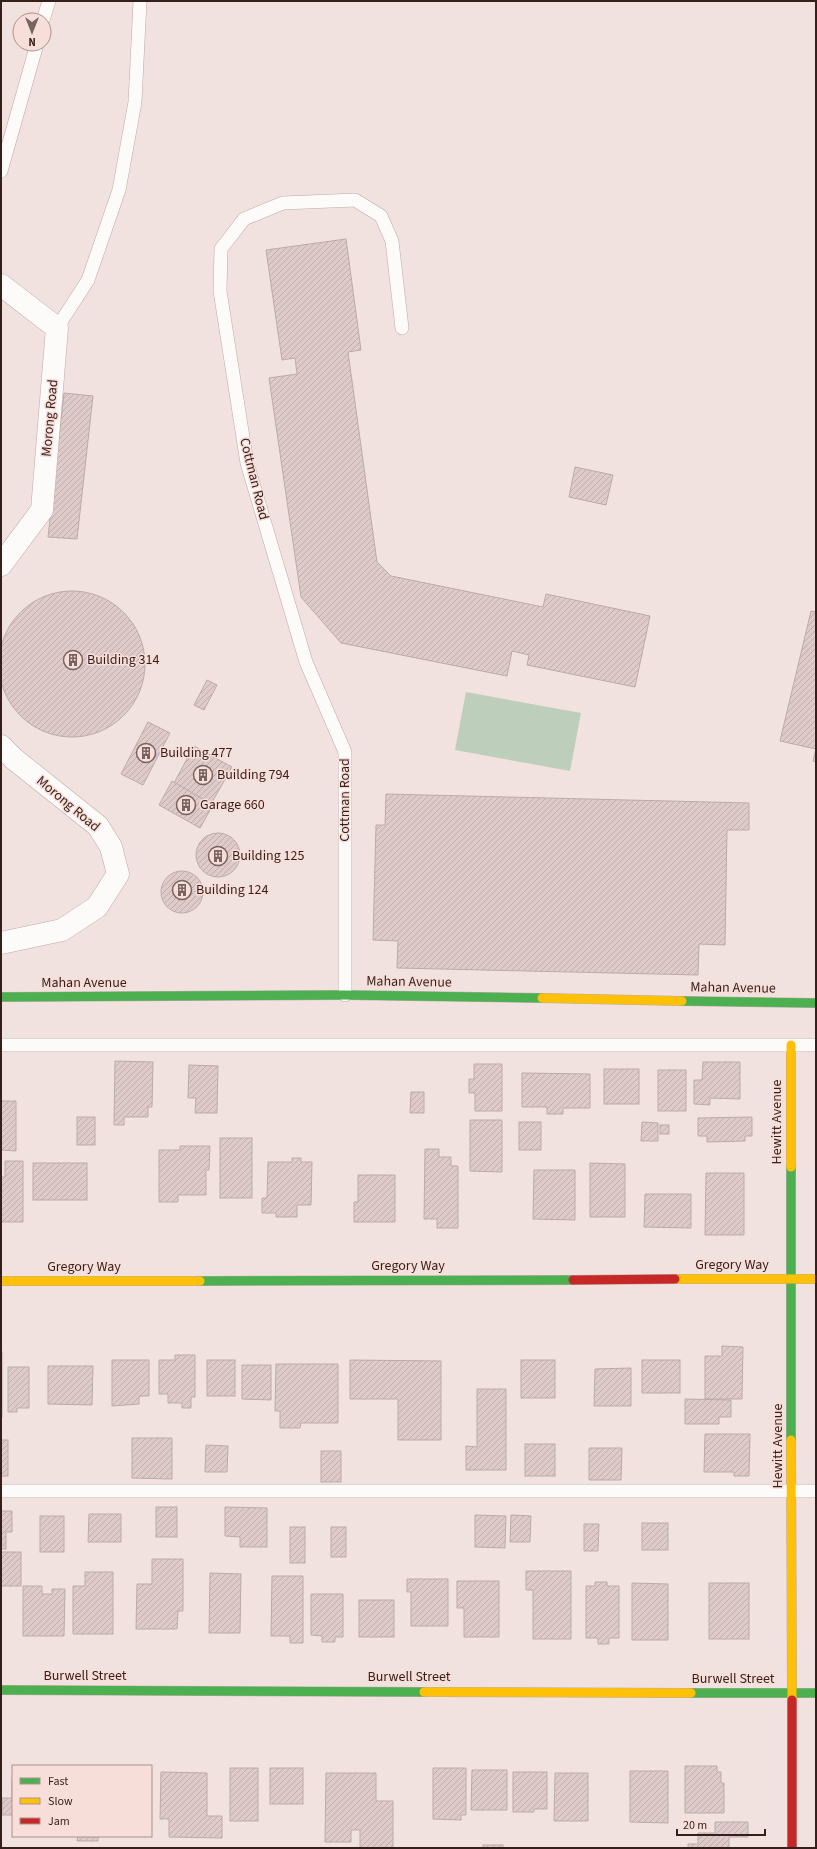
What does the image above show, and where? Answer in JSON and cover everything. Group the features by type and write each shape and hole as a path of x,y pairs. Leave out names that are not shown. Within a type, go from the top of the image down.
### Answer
{"main road":[{"name":"Mahan Avenue","path":"1,997 344,995 816,1003"},
{"name":"Hewitt Avenue","path":"791,1045 792,1848"},
{"name":"Gregory Way","path":"1,1281 816,1279"},
{"name":"Burwell Street","path":"1,1690 816,1693"}],"street":[{"path":"1,285 58,328"},
{"name":"Morong Road","path":"1,565 42,510 58,328"},
{"name":"Morong Road","path":"1,746 14,759 98,826 111,847 118,874 97,907 62,930 1,943"}],"lane":[{"path":"46,12 49,1"},
{"path":"58,328 88,280 119,190 135,102 140,1"},
{"path":"1,171 35,52"},
{"name":"Cottman Road","path":"344,995 345,752 306,662 247,463 220,291 221,249 244,219 283,203 354,200 381,216 392,242 402,328"},
{"path":"1,1046 816,1045"},
{"path":"1,1491 816,1491"}],"green space":[{"path":"466,692 581,713 570,771 455,750"}],"building":[{"path":"346,239 361,350 348,352 377,562 391,576 543,607 546,594 650,616 635,687 527,665 529,655 512,651 507,676 341,643 301,597 269,378 297,374 295,358 282,360 266,250"},
{"path":"64,393 93,396 77,539 48,537"},
{"path":"575,467 613,475 606,505 569,497"},
{"name":"Building 314","path":"65,591 79,591 93,594 113,603 124,612 133,623 142,643 145,664 142,685 133,705 124,716 113,725 93,734 79,737 65,737 51,734 31,725 20,716 11,705 2,685 -1,671 -1,657 2,643 11,623 20,612 31,603 51,594"},
{"path":"811,611 816,612 816,749 780,741"},
{"path":"207,680 217,685 204,710 194,705"},
{"name":"Building 477","path":"148,722 170,733 143,785 121,774"},
{"name":"Building 794","path":"194,746 232,767 211,804 174,783"},
{"path":"816,749 816,762 813,761"},
{"name":"Garage 660","path":"172,781 213,805 200,828 159,805"},
{"path":"386,794 749,803 749,830 727,830 725,945 699,944 698,975 397,968 398,941 373,940 376,825 385,825"},
{"name":"Building 125","path":"218,833 230,837 236,843 240,855 236,867 230,873 218,877 206,873 200,867 196,855 200,843 206,837"},
{"name":"Building 124","path":"178,871 186,871 194,874 200,880 203,892 200,904 194,910 186,913 178,913 170,910 164,904 161,896 161,888 164,880 170,874"},
{"path":"115,1061 153,1062 152,1107 148,1107 148,1117 124,1117 124,1125 114,1125"},
{"path":"703,1062 740,1062 740,1099 710,1098 710,1105 694,1104 694,1080 702,1080"},
{"path":"474,1064 502,1064 502,1111 475,1111 475,1093 469,1093 469,1079 474,1079"},
{"path":"189,1065 218,1066 217,1113 195,1113 196,1098 188,1098"},
{"path":"604,1069 639,1069 639,1104 604,1104"},
{"path":"658,1070 686,1070 686,1111 658,1111"},
{"path":"522,1073 590,1074 590,1108 563,1108 563,1114 547,1114 547,1107 522,1107"},
{"path":"411,1092 424,1092 424,1113 410,1113"},
{"path":"1,1101 16,1101 16,1151 1,1150"},
{"path":"77,1117 95,1117 95,1145 77,1145"},
{"path":"752,1117 752,1136 745,1136 745,1141 707,1142 707,1136 698,1136 698,1118"},
{"path":"470,1120 502,1120 502,1172 470,1171"},
{"path":"519,1122 541,1122 541,1150 519,1150"},
{"path":"642,1122 658,1123 658,1141 641,1141"},
{"path":"660,1125 669,1125 669,1134 660,1134"},
{"path":"220,1138 252,1138 252,1198 220,1198"},
{"path":"180,1146 210,1146 209,1170 206,1170 206,1195 178,1195 178,1202 159,1202 159,1150 180,1150"},
{"path":"425,1149 439,1149 439,1157 451,1157 451,1166 458,1166 458,1228 437,1228 437,1219 424,1219"},
{"path":"292,1158 301,1158 301,1162 312,1162 311,1205 297,1205 297,1217 276,1217 276,1213 262,1213 262,1198 267,1198 268,1162 292,1162"},
{"path":"5,1161 23,1161 23,1222 1,1222 1,1177 5,1177"},
{"path":"33,1163 87,1163 87,1200 33,1200"},
{"path":"590,1163 625,1164 625,1217 590,1217"},
{"path":"534,1170 575,1170 575,1220 533,1219"},
{"path":"706,1173 744,1173 744,1235 705,1235"},
{"path":"358,1175 395,1175 395,1222 354,1222 354,1202 358,1202"},
{"path":"645,1194 691,1194 691,1228 644,1227"},
{"path":"722,1346 743,1347 742,1399 705,1399 705,1356 722,1356"},
{"path":"2,1352 2,1417 1,1417"},
{"path":"175,1355 195,1355 195,1397 191,1397 191,1408 182,1408 182,1403 168,1403 168,1394 159,1394 159,1360 175,1360"},
{"path":"112,1360 149,1360 149,1396 139,1396 139,1404 112,1406"},
{"path":"207,1360 235,1360 235,1396 207,1396"},
{"path":"350,1360 441,1361 441,1440 398,1440 398,1399 350,1399"},
{"path":"521,1360 555,1360 555,1398 521,1398"},
{"path":"642,1360 680,1360 680,1393 642,1393"},
{"path":"276,1364 338,1364 338,1423 301,1423 300,1428 280,1428 280,1411 275,1411"},
{"path":"242,1365 271,1365 271,1400 242,1399"},
{"path":"48,1366 93,1366 92,1405 48,1404"},
{"path":"8,1367 29,1367 29,1408 17,1408 17,1412 8,1412"},
{"path":"631,1368 631,1406 594,1406 595,1369"},
{"path":"477,1389 506,1389 506,1470 466,1470 466,1446 477,1447"},
{"path":"685,1399 731,1400 731,1417 719,1417 719,1424 685,1424"},
{"path":"705,1434 750,1434 749,1476 734,1476 734,1472 704,1472"},
{"path":"132,1438 172,1438 172,1479 132,1478"},
{"path":"1,1440 8,1440 8,1476 1,1476"},
{"path":"525,1444 555,1444 555,1476 525,1476"},
{"path":"206,1445 228,1446 227,1472 205,1472"},
{"path":"589,1448 622,1448 621,1480 589,1480"},
{"path":"321,1451 341,1451 341,1482 321,1482"},
{"path":"156,1507 177,1507 177,1537 156,1537"},
{"path":"225,1507 267,1508 267,1547 240,1547 240,1537 225,1536"},
{"path":"1,1511 12,1511 12,1532 6,1532 6,1549 1,1549"},
{"path":"89,1514 121,1514 121,1542 88,1542"},
{"path":"475,1515 506,1516 505,1548 475,1547"},
{"path":"511,1515 531,1516 530,1542 510,1542"},
{"path":"40,1516 64,1516 64,1552 40,1552"},
{"path":"642,1523 668,1523 668,1550 642,1550"},
{"path":"584,1524 599,1524 598,1551 584,1551"},
{"path":"290,1527 305,1527 305,1563 290,1563"},
{"path":"331,1527 346,1527 346,1557 331,1557"},
{"path":"1,1552 21,1552 21,1586 1,1586"},
{"path":"152,1559 183,1559 183,1611 178,1611 177,1629 136,1629 137,1584 152,1584"},
{"path":"526,1571 571,1571 571,1639 533,1639 533,1590 526,1590"},
{"path":"85,1572 113,1572 113,1634 73,1634 73,1586 85,1586"},
{"path":"210,1573 241,1574 240,1633 209,1633"},
{"path":"272,1576 303,1576 303,1643 290,1643 290,1636 271,1636"},
{"path":"407,1579 448,1579 448,1626 411,1626 411,1592 407,1592"},
{"path":"457,1581 499,1581 499,1637 464,1637 464,1608 457,1608"},
{"path":"595,1582 607,1582 607,1586 619,1586 619,1638 609,1638 609,1644 598,1644 598,1638 586,1638 586,1586 595,1586"},
{"path":"632,1583 668,1584 668,1640 632,1640"},
{"path":"709,1583 749,1583 749,1639 709,1639"},
{"path":"23,1586 42,1586 42,1594 52,1594 52,1589 65,1589 64,1636 23,1636"},
{"path":"311,1594 343,1594 343,1637 335,1637 335,1642 322,1642 322,1636 311,1635"},
{"path":"359,1600 394,1600 394,1637 359,1637"},
{"path":"685,1766 717,1766 717,1772 721,1772 721,1783 724,1783 724,1813 685,1813"},
{"path":"230,1768 258,1768 258,1821 230,1821"},
{"path":"270,1768 303,1768 303,1804 270,1804"},
{"path":"433,1768 466,1768 466,1815 461,1815 461,1820 433,1819"},
{"path":"472,1770 507,1770 507,1810 471,1810"},
{"path":"630,1771 668,1771 668,1823 630,1822"},
{"path":"161,1772 207,1773 207,1816 222,1816 222,1838 169,1837 169,1819 160,1819"},
{"path":"513,1772 547,1772 547,1809 534,1809 534,1812 513,1812"},
{"path":"326,1773 376,1773 376,1801 393,1801 393,1848 360,1848 360,1830 351,1830 351,1842 325,1842"},
{"path":"555,1773 588,1773 588,1821 554,1821"},
{"path":"2,1798 12,1798 12,1815 2,1815"},
{"path":"715,1822 748,1822 748,1837 729,1837 729,1848 688,1848 688,1844 698,1844 698,1833 715,1833"},
{"path":"78,1837 98,1837 98,1841 77,1841"},
{"path":"483,1845 503,1845 503,1848 483,1848"}],"traffic: fast":[{"path":"1,997 345,995 542,998"},
{"path":"682,1001 816,1003"},
{"path":"791,1167 791,1440"},
{"path":"200,1281 573,1280"},
{"path":"1,1690 424,1692"},
{"path":"691,1693 816,1693"}],"traffic: slow":[{"path":"542,998 682,1001"},
{"path":"791,1045 791,1167"},
{"path":"675,1279 816,1279"},
{"path":"1,1281 200,1281"},
{"path":"791,1440 792,1700"},
{"path":"424,1692 691,1693"}],"traffic: jam":[{"path":"573,1280 675,1279"},
{"path":"792,1700 792,1848"}],"place":[{"name":"Building 314","path":"73,660"},
{"name":"Building 477","path":"146,753"},
{"name":"Building 794","path":"203,775"},
{"name":"Garage 660","path":"186,805"},
{"name":"Building 125","path":"218,856"},
{"name":"Building 124","path":"182,890"}]}
